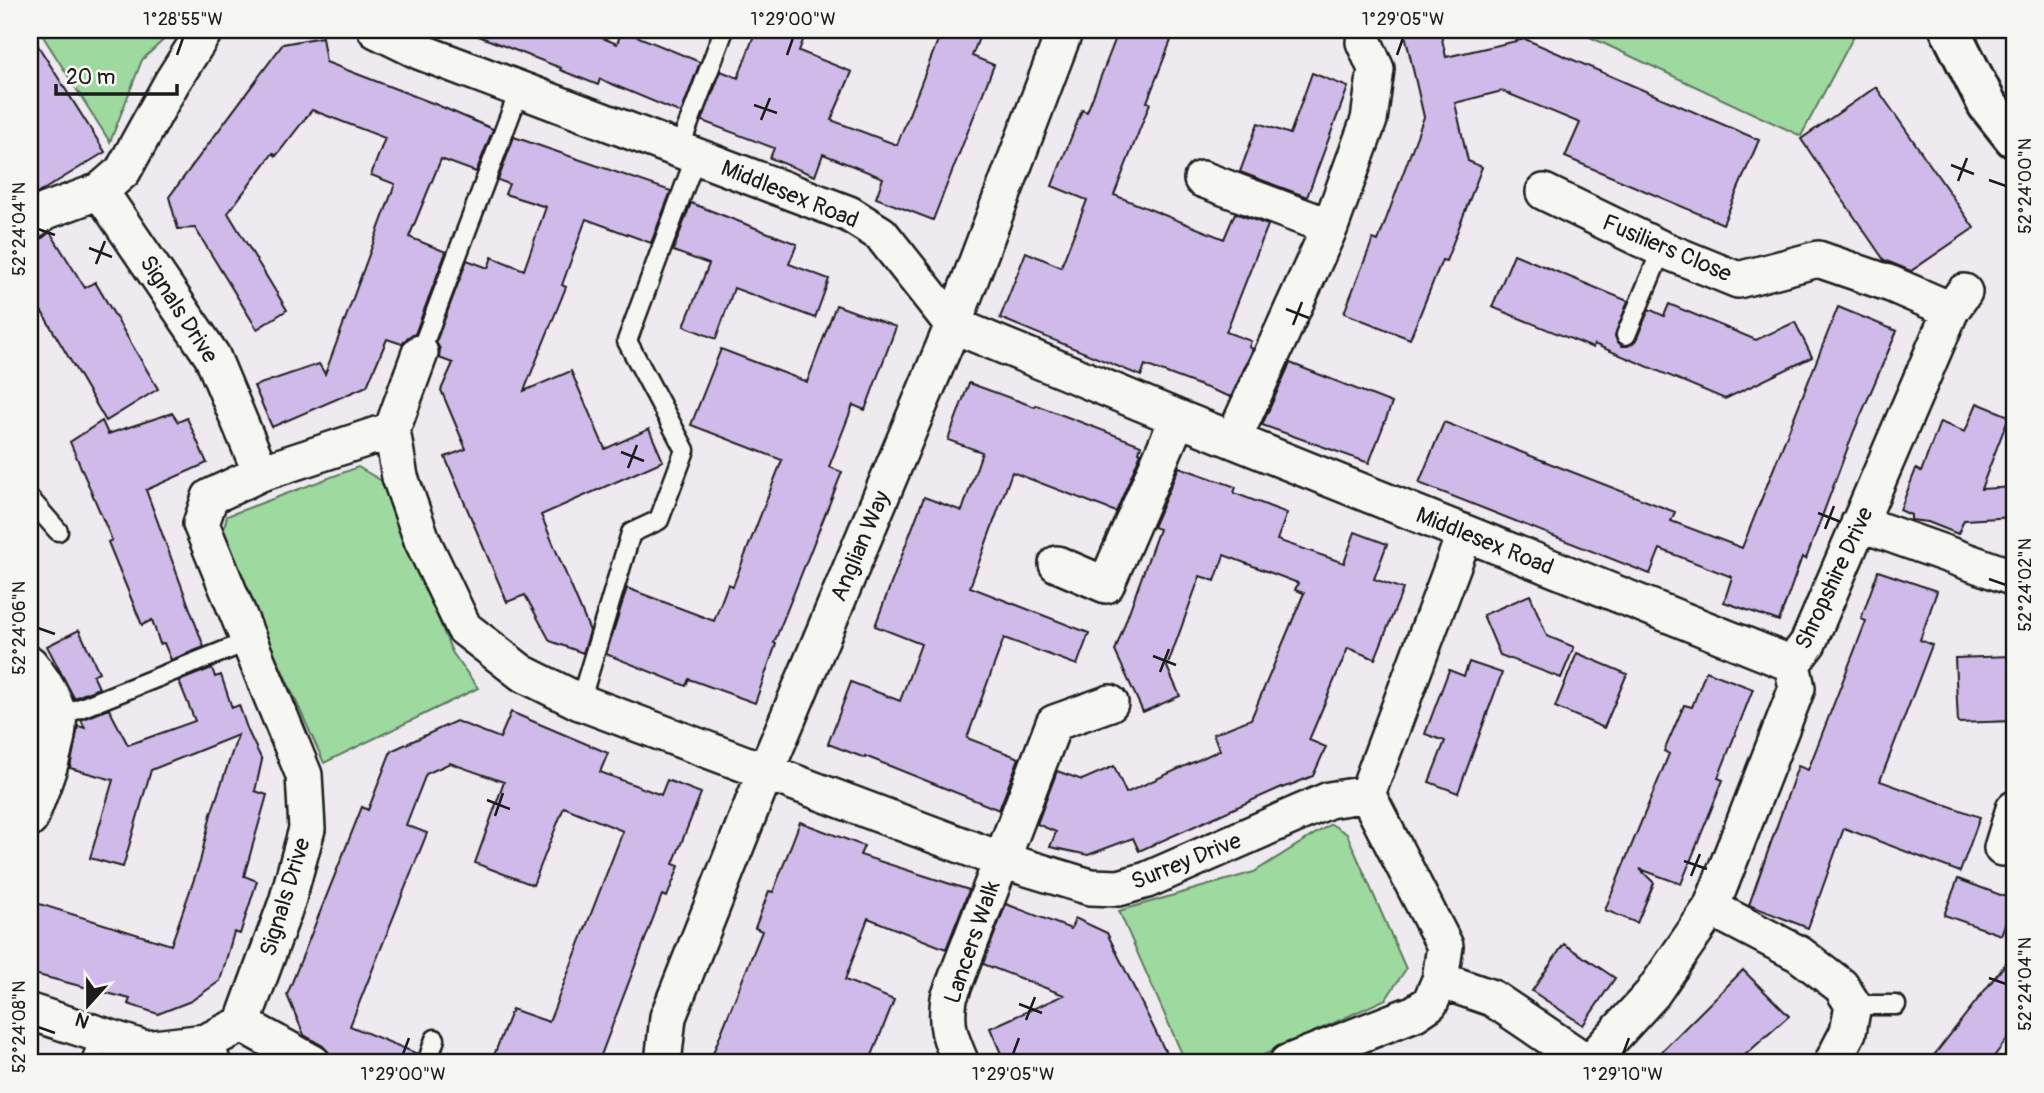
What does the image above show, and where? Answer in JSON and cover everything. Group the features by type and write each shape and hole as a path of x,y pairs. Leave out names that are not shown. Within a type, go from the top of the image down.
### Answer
{"main road":[{"path":"1950,30 1987,104 2014,138"}],"street":[{"path":"30,222 46,211 100,191 123,172 172,82 205,30"},
{"name":"Middlesex Road","path":"376,30 421,52 849,214 881,234 953,325 1793,664"},
{"name":"Anglian Way","path":"663,1063 668,1017 765,773 953,325 1065,30"},
{"path":"1233,440 1330,227 1369,120 1376,69 1364,42"},
{"path":"1202,179 1330,227"},
{"name":"Signals Drive","path":"100,191 212,356 261,473"},
{"name":"Fusiliers Close","path":"1544,192 1662,249 1738,280 1818,259 1891,284 1957,301"},
{"name":"Shropshire Drive","path":"1440,980 1492,998 1588,1063 1652,995 1711,908 1797,688 1793,664 1808,643 1957,301"},
{"path":"420,353 392,430 400,477 422,540 464,628 522,673 580,702 765,773"},
{"path":"1057,564 1106,585 1178,418"},
{"name":"Signals Drive","path":"226,1042 288,902 307,829 304,775 201,524 210,497 261,473 392,430"},
{"path":"1859,523 2014,578"},
{"path":"1287,1063 1415,1013 1430,1003 1440,980 1445,946 1367,794 1465,533"},
{"path":"30,664 48,691 58,717 56,739 30,819"},
{"path":"1001,860 1054,723 1110,703"},
{"name":"Surrey Drive","path":"765,773 1001,860 1090,887 1118,888 1147,880 1329,800 1367,794"},
{"path":"2002,848 2014,809"},
{"name":"Lancers Walk","path":"961,1063 948,1033 946,1019 949,998 1001,860"},
{"path":"1711,908 1799,954 1841,986 1853,1005 1848,1032 1832,1063"},
{"path":"30,1012 96,1049 145,1049 226,1042 313,1063"}],"lane":[{"path":"580,702 631,533 659,520 685,450 627,341 724,30"},
{"path":"420,353 520,89"},
{"path":"1626,335 1662,249"},
{"path":"30,499 58,531"},
{"path":"58,717 249,641"},
{"path":"1853,1005 1896,1005"},
{"path":"427,1063 435,1039"}],"green space":[{"path":"39,30 174,30 142,60 110,142"},
{"path":"1575,30 1857,30 1801,136"},
{"path":"358,467 382,481 452,652 478,688 324,763 222,537 227,516"},
{"path":"1331,824 1347,834 1406,969 1386,999 1246,1063 1186,1063 1119,911 1254,872"}],"building":[{"path":"583,30 617,44 622,30 700,62 681,113 600,79 598,85 468,32"},
{"path":"756,30 807,30 799,51 852,72 831,120 897,145 942,30 982,30 972,56 994,65 933,220 876,198 883,178 823,154 815,176 770,158 774,148 702,121 721,71 738,78"},
{"path":"1119,30 1175,30 1114,195 1224,239 1235,213 1268,225 1226,332 1251,341 1249,347 1253,349 1231,397 1145,365 1141,376 1000,318 1026,252 1061,267 1087,200 1052,186 1082,110 1087,112"},
{"path":"1404,30 1440,30 1446,57 1525,39 1759,140 1723,224 1565,157 1580,123 1502,91 1455,103 1468,161 1482,167 1446,261 1442,260 1410,339 1344,313 1373,239 1378,241 1424,117"},
{"path":"30,33 105,152 30,198"},
{"path":"322,37 326,62 493,129 476,172 441,159 409,237 446,252 415,334 402,344 387,339 367,386 272,427 254,386 319,364 325,374 395,184 371,175 385,138 312,110 276,156 273,153 228,213 287,310 257,329 195,228 178,229 169,197 283,44"},
{"path":"1312,73 1348,87 1307,197 1240,172 1258,123 1290,134"},
{"path":"1876,87 1974,228 1911,271 1884,260 1801,139"},
{"path":"514,137 671,191 651,243 586,219 562,285 566,287 524,391 571,371 605,449 649,429 663,461 541,515 590,631 583,653 550,641 525,595 507,602 445,457 466,449 441,390 453,363 439,358 440,349 436,342 467,260 488,268 492,257 524,270 546,207 505,194 509,184 498,180"},
{"path":"691,203 797,244 789,264 829,279 815,318 734,288 716,339 684,326 709,264 673,251"},
{"path":"50,232 85,288 95,282 158,389 106,421 42,312 30,320 30,242 41,239"},
{"path":"1514,254 1628,301 1615,336 1622,346 1628,346 1636,340 1649,309 1664,316 1669,304 1756,340 1795,322 1812,357 1725,399 1594,344 1593,348 1492,307"},
{"path":"836,305 896,327 865,410 853,405 829,467 842,472 774,643 776,644 755,703 689,679 686,686 606,654 627,588 714,621 728,584 733,586 782,460 691,425 721,349 807,382"},
{"path":"1838,307 1897,331 1854,431 1806,559 1802,557 1779,621 1724,602 1732,577 1660,549 1650,574 1419,483 1444,422 1675,512 1671,521 1742,548"},
{"path":"1290,363 1392,403 1369,463 1262,425"},
{"path":"969,383 1141,445 1141,453 1116,512 1012,472 970,587 1089,633 1077,665 1004,638 967,738 1019,758 999,810 865,756 828,744 851,682 900,701 921,644 875,626 924,497 962,511 982,452 948,440"},
{"path":"1977,403 2009,416 1981,489 2014,487 2014,517 1964,520 1958,534 1928,522 1911,520 1911,515 1900,510 1916,469 1921,472 1940,422 1965,432"},
{"path":"172,413 178,422 187,418 207,463 146,490 204,647 171,660 164,643 160,644 152,620 142,625 108,542 112,540 70,442 102,421 108,434"},
{"path":"1179,467 1236,487 1234,493 1287,513 1277,540 1344,563 1355,532 1387,544 1374,579 1403,589 1375,659 1348,648 1309,740 1326,747 1313,776 1282,787 1139,851 1133,838 1088,855 1050,847 1056,832 1037,824 1057,771 1082,780 1114,766 1126,793 1220,750 1213,734 1251,719 1304,593 1295,590 1298,583 1224,555 1215,581 1200,576 1167,667 1180,696 1143,712 1115,651 1159,529 1153,527"},
{"path":"1878,571 1937,591 1920,640 1932,645 1880,781 1980,817 1960,872 1844,828 1808,928 1749,905 1798,766 1808,770 1866,621 1861,619"},
{"path":"1530,595 1547,636 1574,647 1561,678 1500,655 1483,615"},
{"path":"79,630 99,672 93,675 99,688 74,698 47,646"},
{"path":"1577,653 1627,674 1604,728 1555,707"},
{"path":"2010,656 2013,721 1958,723 1955,658"},
{"path":"1469,662 1502,673 1458,793 1429,782 1445,741 1425,734 1449,670 1464,676"},
{"path":"212,668 215,677 221,675 232,708 239,705 262,760 255,791 267,795 244,876 257,881 240,934 234,932 220,981 191,1001 158,1014 128,1004 130,999 30,973 30,901 171,945 200,862 211,814 238,735 151,770 123,867 90,858 113,780 70,768 78,726 85,728 81,720 109,709 128,745 195,721 179,681"},
{"path":"1706,671 1753,689 1718,778 1723,780 1681,884 1640,869 1654,883 1637,923 1605,910 1669,754 1664,751 1684,705 1692,707"},
{"path":"30,712 37,714 38,719 31,757"},
{"path":"511,712 608,753 600,772 661,795 667,780 701,793 673,864 679,866 667,897 662,895 598,1063 491,1063 512,1009 549,1022 623,831 564,807 533,885 475,863 504,782 450,763 426,774 406,825 427,833 350,1026 418,1054 416,1063 349,1063 331,1056 323,1046 304,1035 287,995 362,807 368,810 391,751 456,721 500,738"},
{"path":"800,822 864,846 860,855 969,890 946,949 868,918 845,980 894,1000 869,1063 709,1063 762,931 755,928 769,891 773,892"},
{"path":"1958,879 2014,900 2001,935 1944,915"},
{"path":"1006,904 1071,929 1075,918 1107,933 1171,1063 1005,1063 990,1028 1064,995 983,964"},
{"path":"1564,944 1615,978 1583,1025 1532,991"},
{"path":"2014,953 2014,1030 1989,1063 1928,1063"},
{"path":"1743,970 1789,1016 1736,1063 1650,1063"}]}
